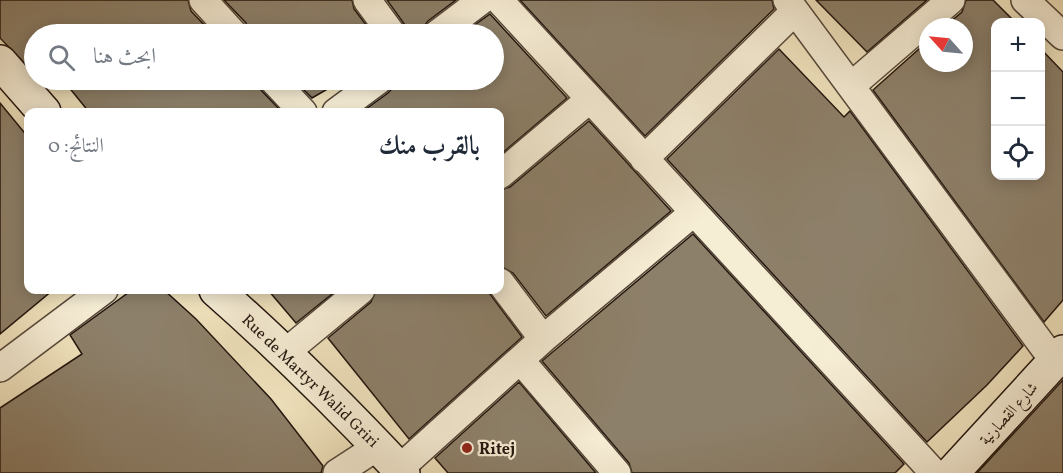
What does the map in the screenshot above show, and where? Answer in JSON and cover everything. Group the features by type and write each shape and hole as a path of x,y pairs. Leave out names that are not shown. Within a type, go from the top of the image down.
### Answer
{"street":[{"path":"203,0 225,24"},
{"path":"366,0 384,24"},
{"path":"450,24 482,0"},
{"path":"498,0 693,213 952,471"},
{"path":"851,86 951,0"},
{"path":"1026,1 1063,36"},
{"path":"644,159 791,5 1059,357"},
{"path":"6,80 39,108"},
{"path":"282,90 299,108"},
{"path":"341,108 366,90"},
{"path":"504,172 590,99"},
{"path":"337,473 394,462 521,361 543,339 693,213"},
{"path":"504,287 543,339"},
{"path":"0,368 99,294"},
{"name":"Rue de Martyr Walid Griri","path":"221,294 286,352 394,462"},
{"path":"286,352 356,294"},
{"name":"شارع القصارنية","path":"952,471 1059,357"},
{"path":"521,361 617,473"}],"building":[{"path":"0,0 188,0 191,11 203,24 24,24 24,63 0,38"},
{"path":"224,0 352,0 354,9 365,24 246,24"},
{"path":"387,0 456,0 426,24 404,24"},
{"path":"520,0 772,0 774,9 645,136"},
{"path":"816,0 927,0 867,52"},
{"path":"966,0 993,0 1011,18 991,18 991,180 1045,180 1045,53 1063,72 1063,300 1044,322 873,90 919,49 919,72 973,72 973,18 955,18 962,12"},
{"path":"490,14 499,24 476,24"},
{"path":"504,29 567,98 504,152 504,108 367,108 391,90 504,90"},
{"path":"779,49 844,117 850,111 1023,346 987,385 927,442 667,159"},
{"path":"71,90 261,90 278,108 86,108"},
{"path":"304,90 326,90 312,98"},
{"path":"0,103 24,132 24,294 48,294 0,334"},
{"path":"589,121 671,211 546,316 513,273 504,268 504,189 510,187"},
{"path":"693,234 904,464 895,473 632,473 629,463 542,361"},
{"path":"126,294 168,294 196,319 271,399 323,466 321,473 0,473 0,408 82,354 70,335"},
{"path":"271,294 332,294 296,323"},
{"path":"374,294 490,294 522,337 409,439 328,338 371,302"},
{"path":"1063,380 1063,473 977,473"},
{"path":"519,382 596,473 448,473 435,458"}],"place":[{"name":"Ritej","path":"467,448"}]}
